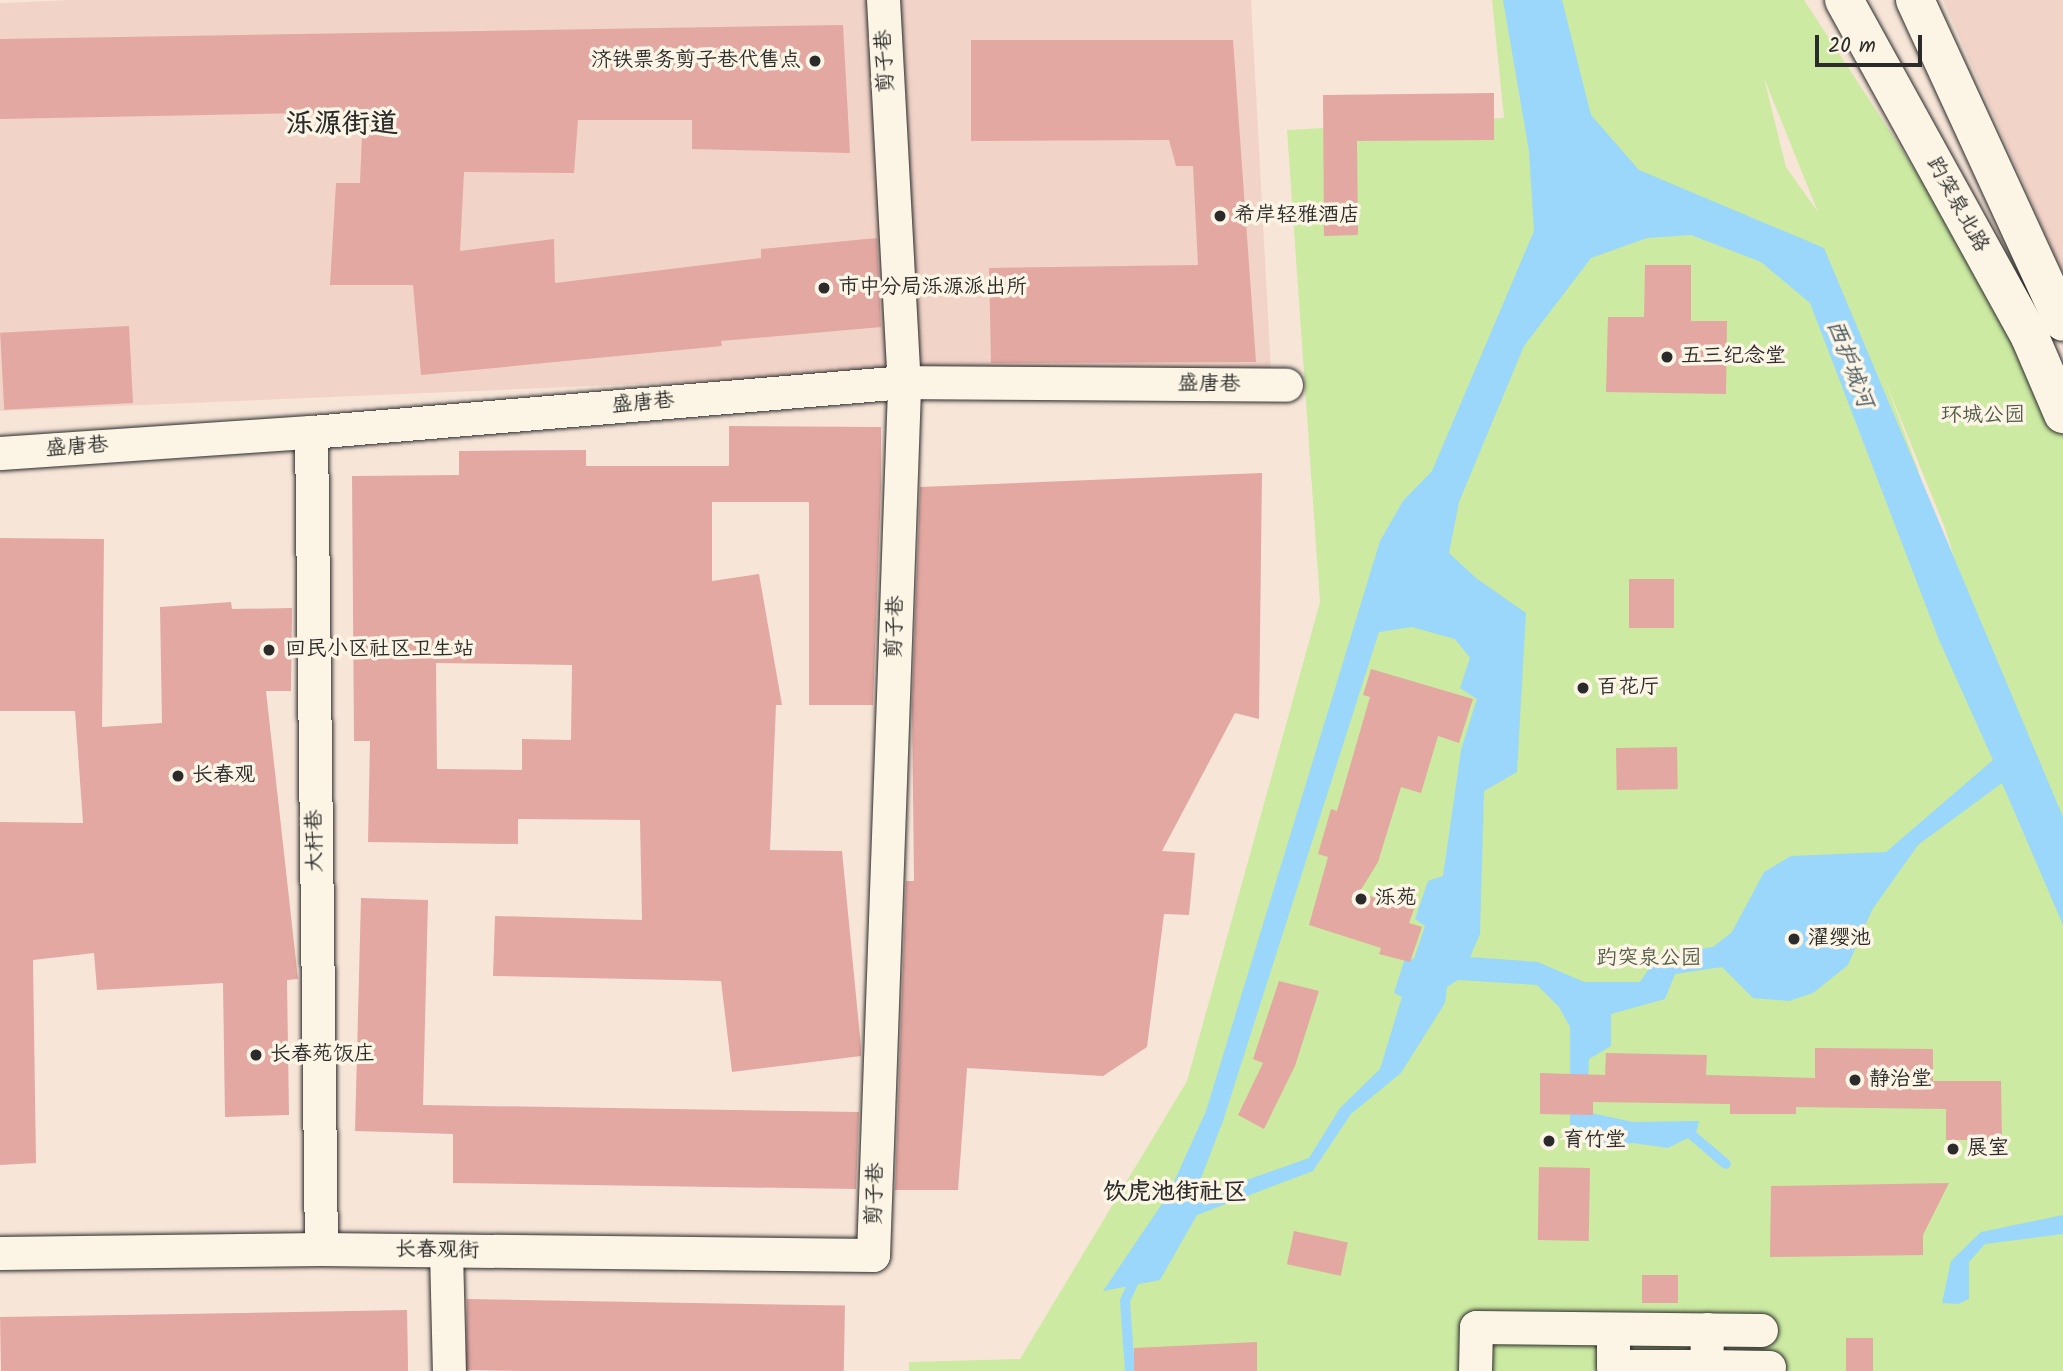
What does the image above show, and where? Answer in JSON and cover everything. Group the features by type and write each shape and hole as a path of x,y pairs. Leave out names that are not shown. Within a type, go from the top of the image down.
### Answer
{"main road":[{"name":"趵突泉北路","path":"1844,0 2030,337 2063,414"},
{"name":"趵突泉北路","path":"1915,0 2063,322"}],"street":[{"name":"剪子巷","path":"873,1255 904,382 883,0"},
{"name":"盛唐巷","path":"0,453 311,432 904,382 1286,385"},
{"name":"大杆巷","path":"311,432 321,1250"},
{"name":"长春观街","path":"0,1254 321,1250 873,1255"},
{"path":"446,1251 449,1371"},
{"path":"1475,1371 1476,1327 1761,1330"},
{"path":"1613,1329 1613,1366 1769,1367"},
{"path":"1706,1366 1707,1329"}],"shaded area":[{"path":"71,0 1251,0 1271,372 879,374 0,411 0,3"},
{"path":"1943,0 2063,0 2063,274"}],"green space":[{"name":"趵突泉公园","path":"1492,0 1804,0 2063,396 2063,1371 909,1371 909,1362 1020,1359 1187,1081 1320,602 1287,130 1504,118","holes":["1764,78 1818,212 1786,167","1885,380 1945,528 2014,758 2007,756 1918,470"]}],"water":[{"name":"西护城河","path":"1503,0 1562,0 1591,115 1639,170 1824,248 2063,817 2063,925 2002,783 1918,845 1872,910 1848,965 1813,993 1789,1001 1753,998 1722,967 1675,974 1665,999 1611,1014 1611,1046 1589,1059 1587,1112 1633,1122 1699,1121 1696,1134 1668,1148 1633,1143 1592,1147 1570,1137 1570,1027 1559,1007 1537,985 1458,980 1447,987 1445,1003 1401,1073 1351,1114 1313,1171 1197,1215 1160,1280 1103,1291 1168,1195 1206,1111 1380,541 1403,501 1432,471 1534,231 1529,151","holes":["1691,235 1761,262 1810,303 1939,640 1993,760 1886,852 1791,856 1764,872 1732,932 1713,947 1658,955 1640,982 1584,982 1538,962 1470,957 1480,934 1484,791 1517,772 1526,613 1476,578 1449,553 1459,502 1524,346 1591,258 1647,238","1412,627 1455,639 1470,658 1460,688 1477,699 1461,750 1443,876 1428,881 1415,919 1425,926 1414,959 1405,958 1394,993 1402,997 1380,1069 1340,1108 1309,1158 1193,1199 1223,1121 1379,632"]},
{"path":"2063,1215 2063,1234 1985,1244 1969,1262 1969,1299 1958,1304 1942,1303 1951,1261 1981,1232"}],"building":[{"path":"843,25 850,153 692,149 692,120 578,120 574,173 464,172 460,251 554,239 555,283 761,258 761,249 877,238 881,327 721,341 722,346 421,375 413,285 330,285 336,183 360,183 363,112 0,119 0,39"},
{"name":"希岸轻雅酒店","path":"971,40 1233,40 1256,362 991,363 989,268 1198,265 1193,166 1176,166 1169,140 971,141"},
{"path":"1494,93 1494,140 1357,141 1358,235 1324,236 1323,95"},
{"name":"五三纪念堂","path":"1645,265 1691,265 1691,321 1727,321 1726,394 1606,392 1608,317 1644,317"},
{"path":"129,326 133,403 4,410 0,333"},
{"path":"729,426 881,427 873,705 809,705 809,502 712,502 712,581 759,574 782,705 776,705 770,850 842,851 861,1047 861,1056 732,1072 721,981 493,976 495,916 642,920 640,820 518,819 518,844 368,842 370,741 354,741 352,476 459,475 459,451 586,450 586,466 729,466","holes":["436,663 572,665 571,740 522,739 522,770 437,769"]},
{"path":"1262,473 1259,719 1235,713 1162,851 1195,853 1189,915 1164,914 1147,1047 1103,1076 967,1068 958,1190 895,1190 906,881 914,881 912,705 920,487"},
{"path":"0,538 104,539 102,727 162,723 160,607 231,602 232,609 292,608 291,691 266,691 298,979 287,980 289,1115 225,1117 223,983 97,990 94,953 33,960 36,1163 0,1165 0,822 83,823 75,711 0,711"},
{"path":"1629,579 1674,579 1674,628 1629,628"},
{"path":"1371,669 1473,699 1459,743 1438,736 1421,793 1401,787 1378,862 1359,893 1414,909 1409,923 1422,927 1410,962 1379,954 1381,948 1309,925 1328,857 1318,854 1331,809 1337,811 1370,697 1363,695"},
{"path":"1677,747 1678,789 1617,790 1616,748"},
{"path":"361,898 428,900 423,1105 859,1112 856,1189 453,1183 453,1134 355,1131"},
{"path":"1279,981 1319,991 1295,1066 1264,1129 1238,1115 1263,1063 1253,1059"},
{"path":"1815,1048 1933,1049 1933,1081 2001,1081 2002,1140 1946,1140 1946,1109 1796,1107 1796,1114 1730,1114 1730,1104 1593,1102 1593,1115 1540,1114 1540,1073 1605,1075 1606,1053 1707,1055 1706,1075 1815,1078"},
{"path":"1539,1167 1590,1168 1589,1241 1538,1240"},
{"path":"1949,1183 1923,1235 1923,1255 1770,1257 1771,1186"},
{"path":"1294,1231 1348,1242 1341,1276 1287,1264"},
{"path":"1642,1275 1678,1275 1678,1303 1642,1303"},
{"path":"467,1299 845,1306 844,1371 466,1370"},
{"path":"407,1310 408,1371 1,1371 0,1317"},
{"path":"1846,1338 1873,1338 1873,1371 1846,1371"},
{"path":"1257,1342 1257,1371 1134,1371 1134,1348"}],"waterway":[{"path":"1693,1136 1726,1164"},
{"path":"1130,1371 1125,1301 1138,1272"}],"place":[{"name":"济铁票务剪子巷代售点","path":"815,61"},
{"name":"希岸轻雅酒店","path":"1220,216"},
{"name":"市中分局泺源派出所","path":"824,288"},
{"name":"五三纪念堂","path":"1667,357"},
{"name":"回民小区社区卫生站","path":"269,650"},
{"name":"百花厅","path":"1583,688"},
{"name":"长春观","path":"178,776"},
{"name":"泺苑","path":"1361,899"},
{"name":"濯缨池","path":"1794,939"},
{"name":"长春苑饭庄","path":"256,1055"},
{"name":"静治堂","path":"1855,1080"},
{"name":"育竹堂","path":"1549,1141"},
{"name":"展室","path":"1953,1149"}],"district":[{"name":"泺源街道","path":"342,125"},
{"name":"饮虎池街社区","path":"1175,1193"}],"park label":[{"name":"环城公园","path":"1983,416"}]}
